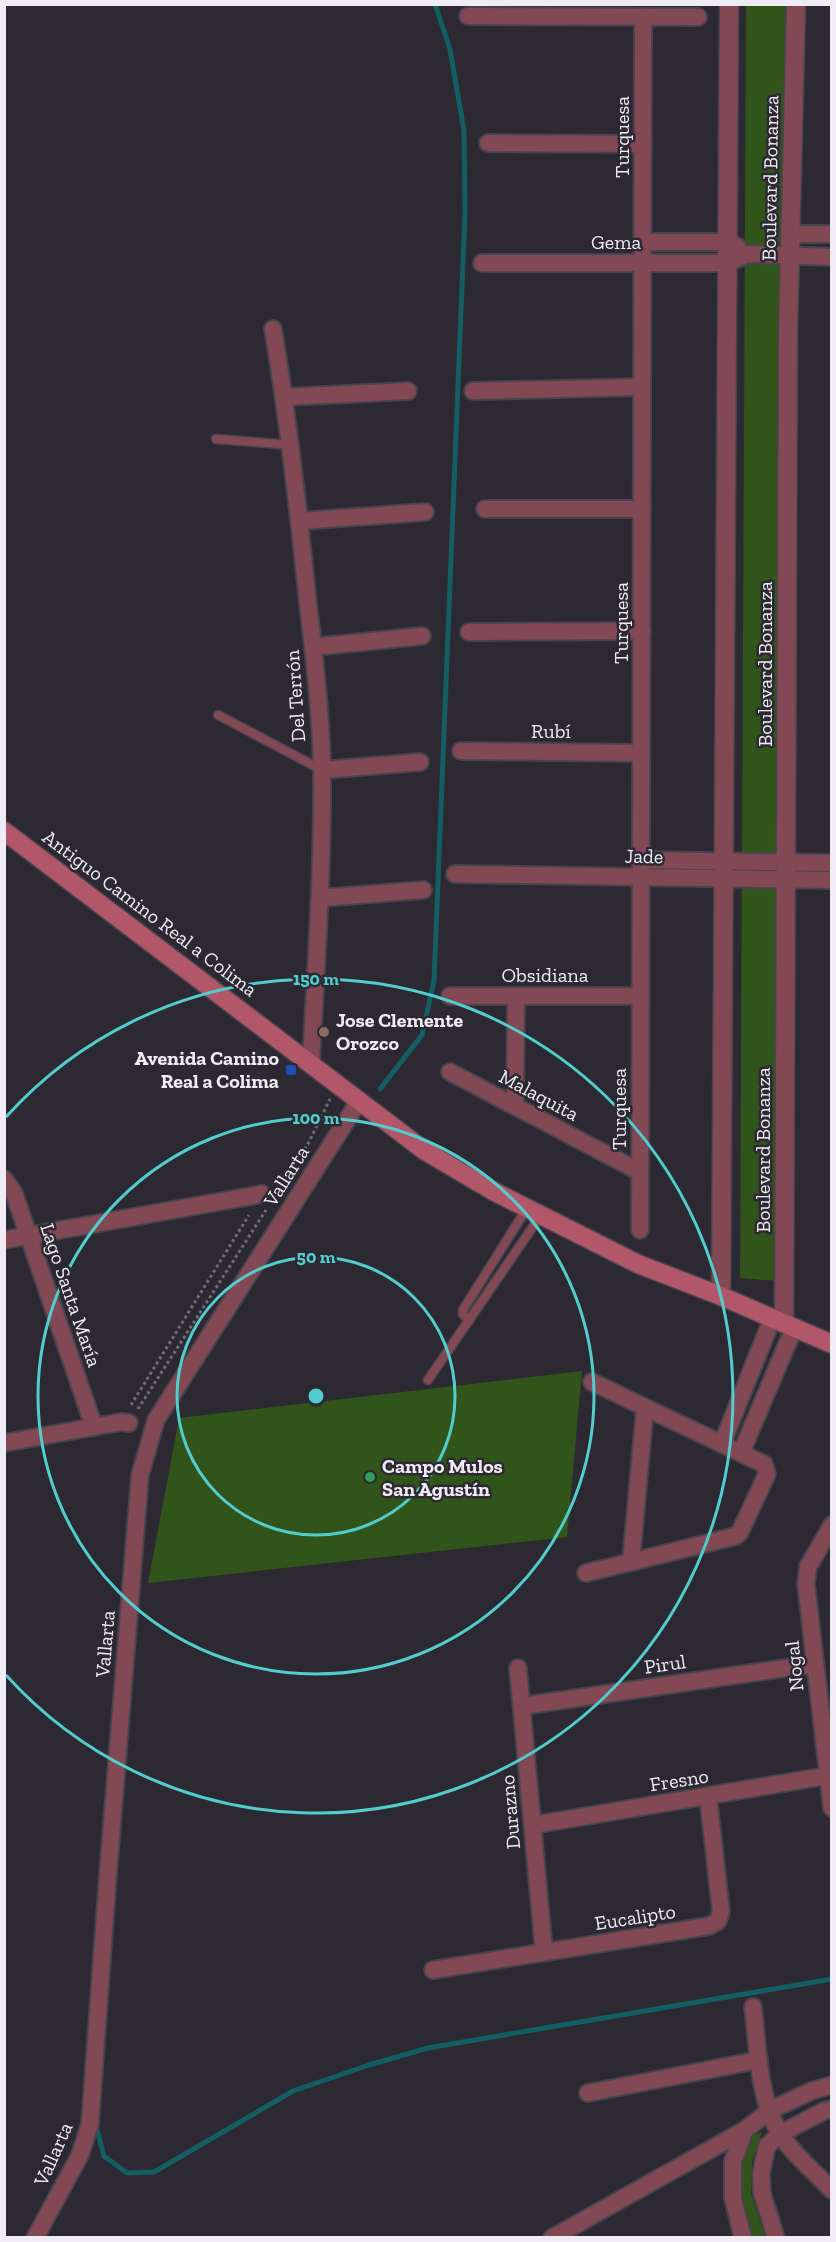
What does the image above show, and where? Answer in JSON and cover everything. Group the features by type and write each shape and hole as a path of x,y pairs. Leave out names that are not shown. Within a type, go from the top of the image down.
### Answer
{"main road":[{"name":"Antiguo Camino Real a Colima","path":"4,831 425,1151 493,1191 638,1264 721,1296 831,1344"}],"street":[{"name":"Boulevard Bonanza","path":"721,1296 729,4"},
{"name":"Boulevard Bonanza","path":"783,1324 788,330 796,4"},
{"path":"468,16 698,17"},
{"name":"Turquesa","path":"640,1230 643,17"},
{"path":"488,143 643,144"},
{"path":"791,234 831,234"},
{"name":"Gema","path":"642,242 728,242 748,254"},
{"name":"Gema","path":"482,263 728,263 748,254 831,257"},
{"name":"Del Terrón","path":"273,329 300,521 313,647 322,770 320,898 310,1062"},
{"path":"473,391 642,387"},
{"path":"284,397 408,391"},
{"path":"485,509 642,509"},
{"path":"300,521 424,512"},
{"path":"469,632 642,631"},
{"path":"313,647 422,636"},
{"name":"Rubí","path":"461,751 641,753"},
{"path":"322,770 420,762"},
{"name":"Jade","path":"787,871 831,863"},
{"name":"Jade","path":"455,874 641,868 725,869 787,871 831,880"},
{"path":"320,898 423,890"},
{"name":"Obsidiana","path":"450,996 640,996"},
{"path":"515,1106 516,996"},
{"name":"Malaquita","path":"450,1072 640,1172"},
{"name":"Vallarta","path":"35,2238 80,2155 90,2124 140,1475 156,1420 358,1101"},
{"name":"Lago Santa María","path":"4,1179 14,1193 94,1426"},
{"path":"4,1240 269,1198"},
{"path":"722,1444 783,1324"},
{"path":"741,1453 783,1324"},
{"path":"586,1573 731,1538 740,1532 767,1474 764,1464 592,1382"},
{"path":"631,1562 645,1408"},
{"path":"4,1443 94,1426 129,1423"},
{"name":"Nogal","path":"831,1525 808,1567 806,1584 814,1664 830,1776 831,1808"},
{"name":"Pirul","path":"522,1706 814,1664"},
{"name":"Durazno","path":"518,1668 544,1952"},
{"name":"Fresno","path":"533,1825 830,1776"},
{"name":"Eucalipto","path":"434,1970 709,1926 718,1921 721,1911 708,1796"},
{"path":"753,2007 768,2110 780,2134 831,2190"},
{"path":"588,2093 759,2060"},
{"path":"552,2238 745,2130 768,2110 831,2085"},
{"path":"776,2238 762,2193 761,2174 767,2146 780,2134 831,2109"},
{"path":"743,2238 733,2198 733,2161 745,2130"}],"lane":[{"path":"216,439 290,445"},
{"path":"218,715 322,770"},
{"path":"469,1321 463,1314 463,1310 485,1274 534,1212"},
{"path":"428,1380 496,1282 534,1212"},
{"path":"485,1274 496,1282"}],"path":[{"path":"129,1423 132,1401 269,1198 282,1185 309,1142 337,1084"},
{"path":"129,1423 269,1198 282,1185"}],"green space":[{"path":"786,4 778,1281 740,1278 746,5"},
{"name":"Campo Mulos San Agustín","path":"582,1371 567,1537 148,1583 179,1418"},
{"path":"762,2132 752,2162 751,2193 765,2237 749,2237 737,2196 737,2163 745,2139"}],"waterway":[{"path":"380,1089 422,1035 434,981 465,212 464,131 450,49 435,4"},
{"path":"96,2126 104,2156 127,2173 154,2172 293,2091 428,2048 832,1979"}],"place":[{"name":"Jose Clemente Orozco","path":"324,1032"},
{"name":"Avenida Camino Real a Colima","path":"291,1070"},
{"name":"Campo Mulos San Agustín","path":"370,1477"}]}
